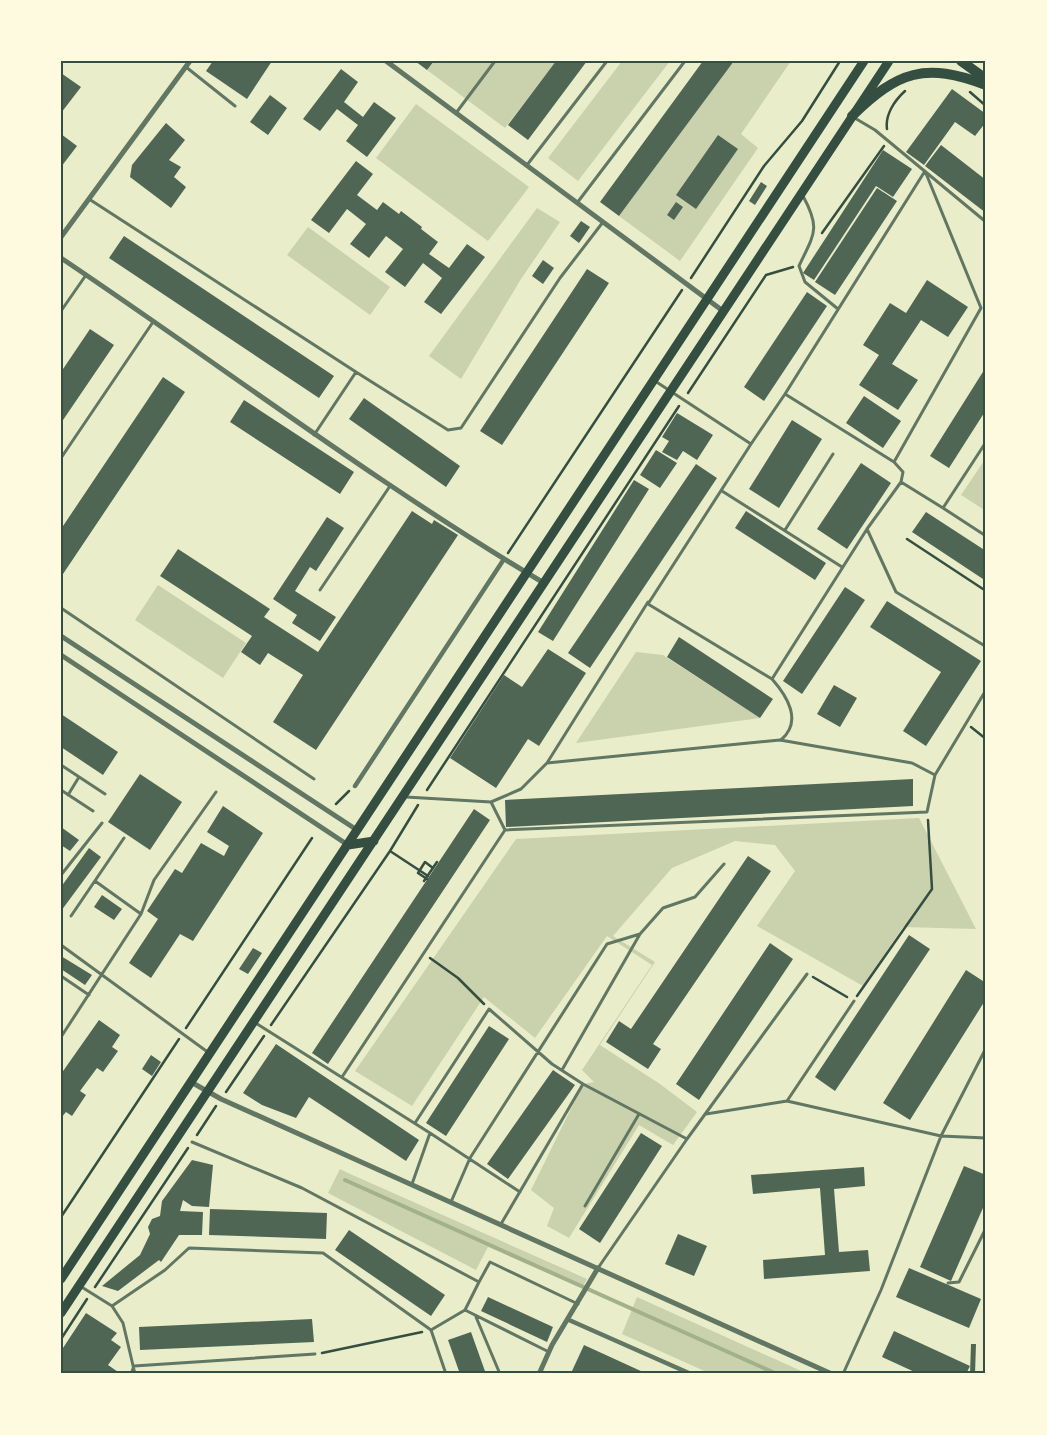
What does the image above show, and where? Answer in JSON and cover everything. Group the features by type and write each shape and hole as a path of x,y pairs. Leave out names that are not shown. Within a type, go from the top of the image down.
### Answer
{"highway":[{"path":"961,61 986,78"},
{"path":"852,116 870,99 890,85 919,72 944,72 986,85"}],"main road":[{"path":"62,1277 864,61"},
{"path":"61,1313 888,61"},
{"path":"357,830 374,841"},
{"path":"348,845 374,841"},
{"path":"348,845 364,855"}],"street":[{"path":"61,237 190,61"},
{"path":"389,62 723,311"},
{"path":"61,258 154,320 314,435 390,486 544,583"},
{"path":"355,786 504,559"},
{"path":"61,636 357,830"},
{"path":"61,655 348,845"},
{"path":"191,1082 221,1099 832,1374"},
{"path":"539,1374 549,1352 598,1268"},
{"path":"569,1320 691,1374"}],"lane":[{"path":"456,113 495,61"},
{"path":"526,165 607,61"},
{"path":"577,203 685,61"},
{"path":"186,67 235,106"},
{"path":"852,116 888,140 986,222"},
{"path":"402,797 423,796 464,802 491,802 521,789 547,763 649,602 785,394 925,171"},
{"path":"894,462 981,308 925,171"},
{"path":"802,193 813,215 814,232 799,266 805,282 838,309"},
{"path":"89,199 448,430 461,428 560,278 603,222"},
{"path":"61,311 86,274"},
{"path":"61,458 154,320"},
{"path":"314,435 356,372"},
{"path":"654,380 751,444"},
{"path":"772,679 842,567 901,482 903,472 894,462 785,394"},
{"path":"943,508 986,442"},
{"path":"786,530 833,454"},
{"path":"901,482 986,536"},
{"path":"320,590 390,486"},
{"path":"722,491 842,567"},
{"path":"867,529 896,592 985,646"},
{"path":"649,602 649,606 772,679 785,694 791,712 789,729 780,740"},
{"path":"61,608 314,779"},
{"path":"505,830 927,812 935,775 986,690"},
{"path":"547,763 780,740 912,763 935,775"},
{"path":"61,765 105,794"},
{"path":"68,795 80,777"},
{"path":"61,790 93,811"},
{"path":"61,1037 140,914 154,880 216,792"},
{"path":"491,802 505,830"},
{"path":"61,875 102,823"},
{"path":"342,1077 505,830"},
{"path":"71,916 124,838"},
{"path":"562,1070 640,934 663,908 695,898 724,864"},
{"path":"95,881 140,914"},
{"path":"451,1202 470,1158 607,944 640,934"},
{"path":"61,945 181,1035 210,1054"},
{"path":"598,1268 687,1139 807,974"},
{"path":"61,976 89,995"},
{"path":"787,1102 854,1000"},
{"path":"416,1123 489,1009 538,1051 583,1084 687,1139"},
{"path":"254,1022 416,1123 520,1192"},
{"path":"843,1374 881,1290 941,1136 986,1048"},
{"path":"502,1224 583,1084"},
{"path":"706,1114 787,1102 941,1136 986,1138"},
{"path":"585,1206 639,1114"},
{"path":"412,1184 430,1133"},
{"path":"192,1142 302,1188 479,1282"},
{"path":"948,1282 958,1282 986,1228"},
{"path":"112,1306 165,1270 189,1248 323,1253 430,1330 446,1374"},
{"path":"430,1330 465,1310 490,1262 578,1304"},
{"path":"80,1285 112,1306 123,1323 134,1366 133,1374"},
{"path":"465,1310 549,1352"},
{"path":"475,1316 500,1374"},
{"path":"134,1366 315,1354"}],"path":[{"path":"504,559 764,166 802,121 840,61"},
{"path":"821,234 888,140 886,120 897,100 908,89"},
{"path":"61,1338 390,851 423,796 766,275 799,266"},
{"path":"907,539 986,591"},
{"path":"966,723 986,739"},
{"path":"336,804 355,786"},
{"path":"807,974 854,1000 932,890 927,812"},
{"path":"390,851 427,877"},
{"path":"425,862 435,866 427,877 418,873 425,862"},
{"path":"421,869 427,877"},
{"path":"423,953 458,978 489,1009"},
{"path":"315,1354 430,1330"}],"green space":[{"path":"434,61 556,61 505,128 427,70"},
{"path":"622,61 670,61 578,181 548,158"},
{"path":"734,61 791,61 741,134 758,148 680,261 619,216"},
{"path":"416,104 529,187 488,241 376,158"},
{"path":"537,208 560,222 521,279 461,379 429,356"},
{"path":"308,227 390,287 370,315 287,255"},
{"path":"986,458 986,511 961,495"},
{"path":"158,585 246,643 223,678 135,620"},
{"path":"636,652 663,655 760,718 576,743"},
{"path":"919,818 976,929 903,927 863,986 757,926 795,871 775,845 735,841 672,868 613,936 655,962 600,1045 660,1084 697,1112 673,1145 639,1125 569,1238 547,1226 554,1208 531,1190 583,1084 594,1082 582,1070 652,965 607,936 535,1038 484,997 412,1106 355,1071 516,839"},
{"path":"340,1169 587,1279 582,1288 488,1247 476,1270 328,1193"},
{"path":"637,1297 808,1374 711,1374 622,1334"}],"building":[{"path":"213,61 272,61 247,99 206,71"},
{"path":"415,61 434,61 427,70"},
{"path":"556,61 587,61 528,140 508,125"},
{"path":"703,61 734,61 619,216 600,202"},
{"path":"341,69 358,82 344,102 363,117 374,102 396,118 367,157 346,141 358,125 337,109 320,131 303,119"},
{"path":"61,73 81,87 61,113"},
{"path":"952,89 986,114 986,122 975,136 955,122 924,165 906,152"},
{"path":"270,95 287,108 268,135 250,122"},
{"path":"166,123 185,140 169,160 181,167 174,177 186,187 171,208 130,177 132,165"},
{"path":"61,134 77,146 61,167"},
{"path":"718,135 738,149 696,209 676,195"},
{"path":"941,145 986,180 986,213 925,166"},
{"path":"883,150 912,169 893,197 876,186 814,280 803,273"},
{"path":"356,161 373,174 357,195 377,210 383,202 399,214 401,211 422,227 421,229 438,242 429,254 449,268 467,244 485,257 441,314 424,302 442,278 423,263 405,287 385,272 403,249 386,236 369,258 350,244 366,224 347,209 329,233 311,220"},
{"path":"761,182 767,186 755,205 749,201"},
{"path":"877,188 897,201 835,295 815,282"},
{"path":"676,202 683,207 674,220 667,215"},
{"path":"581,221 590,227 579,243 570,236"},
{"path":"124,236 334,376 319,398 109,258"},
{"path":"543,260 554,268 543,284 532,276"},
{"path":"587,269 609,283 502,445 480,431"},
{"path":"927,280 968,307 948,337 921,320 892,364 918,380 898,410 859,385 879,355 863,345 890,303 906,313"},
{"path":"807,292 827,306 764,401 744,387"},
{"path":"90,329 114,345 61,423 61,372"},
{"path":"986,367 986,410 949,468 930,456"},
{"path":"163,377 185,392 63,574 61,572 61,529"},
{"path":"864,396 901,421 883,448 846,423"},
{"path":"364,398 460,466 446,487 349,419"},
{"path":"244,400 354,472 340,494 230,422"},
{"path":"677,413 713,435 697,460 683,451 677,460 662,452 669,441 662,437"},
{"path":"792,420 822,439 779,508 749,489"},
{"path":"656,450 677,463 660,488 640,475"},
{"path":"861,463 891,483 847,549 817,529"},
{"path":"696,464 717,478 590,668 568,653"},
{"path":"634,480 649,489 553,641 538,632"},
{"path":"412,511 432,524 434,520 458,535 316,750 273,722 303,675 268,653 260,665 241,652 252,636 160,576 178,549 270,609 264,617 318,652"},
{"path":"746,511 826,563 815,580 735,528"},
{"path":"926,512 986,551 986,581 912,532"},
{"path":"327,517 344,528 316,571 310,567 295,591 336,617 320,641 292,623 297,615 273,599"},
{"path":"845,587 865,600 802,694 783,681"},
{"path":"887,601 981,661 926,746 903,731 941,672 870,627"},
{"path":"679,637 773,699 760,718 667,657"},
{"path":"548,649 586,673 539,746 528,739 496,788 450,758 504,675 522,687"},
{"path":"834,685 857,698 840,727 817,714"},
{"path":"61,714 118,752 103,775 61,747"},
{"path":"140,774 182,802 150,850 108,822"},
{"path":"913,779 913,806 506,827 505,800"},
{"path":"223,806 263,833 193,941 180,934 151,978 129,963 158,919 147,911 175,869 182,873 201,843 224,856 229,846 207,832"},
{"path":"474,809 490,820 328,1064 312,1053"},
{"path":"61,827 79,840 70,851 61,845"},
{"path":"89,848 101,857 61,911 61,887"},
{"path":"748,856 771,871 653,1044 661,1049 648,1069 606,1042 619,1021 631,1029"},
{"path":"102,895 122,909 114,920 94,907"},
{"path":"909,935 930,949 835,1091 815,1077"},
{"path":"770,943 793,959 699,1100 676,1084"},
{"path":"253,948 262,953 248,974 239,969"},
{"path":"61,956 92,975 85,985 61,969"},
{"path":"966,970 986,983 986,999 910,1120 883,1103"},
{"path":"99,1020 120,1035 112,1047 118,1051 103,1072 97,1068 80,1091 86,1095 72,1116 66,1112 61,1118 61,1074"},
{"path":"489,1026 509,1039 446,1136 426,1123"},
{"path":"276,1044 419,1140 406,1161 309,1097 296,1118 262,1105 243,1093"},
{"path":"151,1055 161,1062 152,1076 142,1069"},
{"path":"553,1070 575,1085 508,1179 487,1164"},
{"path":"641,1133 662,1146 600,1243 579,1229"},
{"path":"192,1160 213,1165 209,1207 192,1206 183,1200 180,1211 203,1212 202,1235 179,1235 161,1262 159,1260 118,1291 102,1286 140,1255 150,1234 148,1227 152,1219 160,1216 162,1201"},
{"path":"964,1166 986,1175 986,1201 951,1281 920,1267"},
{"path":"864,1167 865,1186 834,1189 839,1252 868,1250 870,1271 764,1279 763,1260 825,1255 820,1188 753,1194 751,1175"},
{"path":"210,1209 327,1213 326,1239 209,1235"},
{"path":"349,1230 445,1295 431,1316 335,1250"},
{"path":"678,1234 707,1246 694,1276 665,1264"},
{"path":"909,1268 981,1299 969,1328 896,1297"},
{"path":"488,1297 553,1327 547,1342 481,1311"},
{"path":"86,1313 117,1333 111,1340 121,1347 108,1365 121,1374 61,1374 61,1351"},
{"path":"312,1319 314,1342 140,1350 139,1327"},
{"path":"894,1331 970,1366 966,1374 919,1374 882,1357"},
{"path":"471,1332 486,1374 460,1374 448,1340"},
{"path":"971,1344 976,1344 975,1374 970,1374"},
{"path":"584,1345 643,1372 642,1374 579,1374 572,1371"}],"waterway":[{"path":"345,1180 777,1374"}]}
